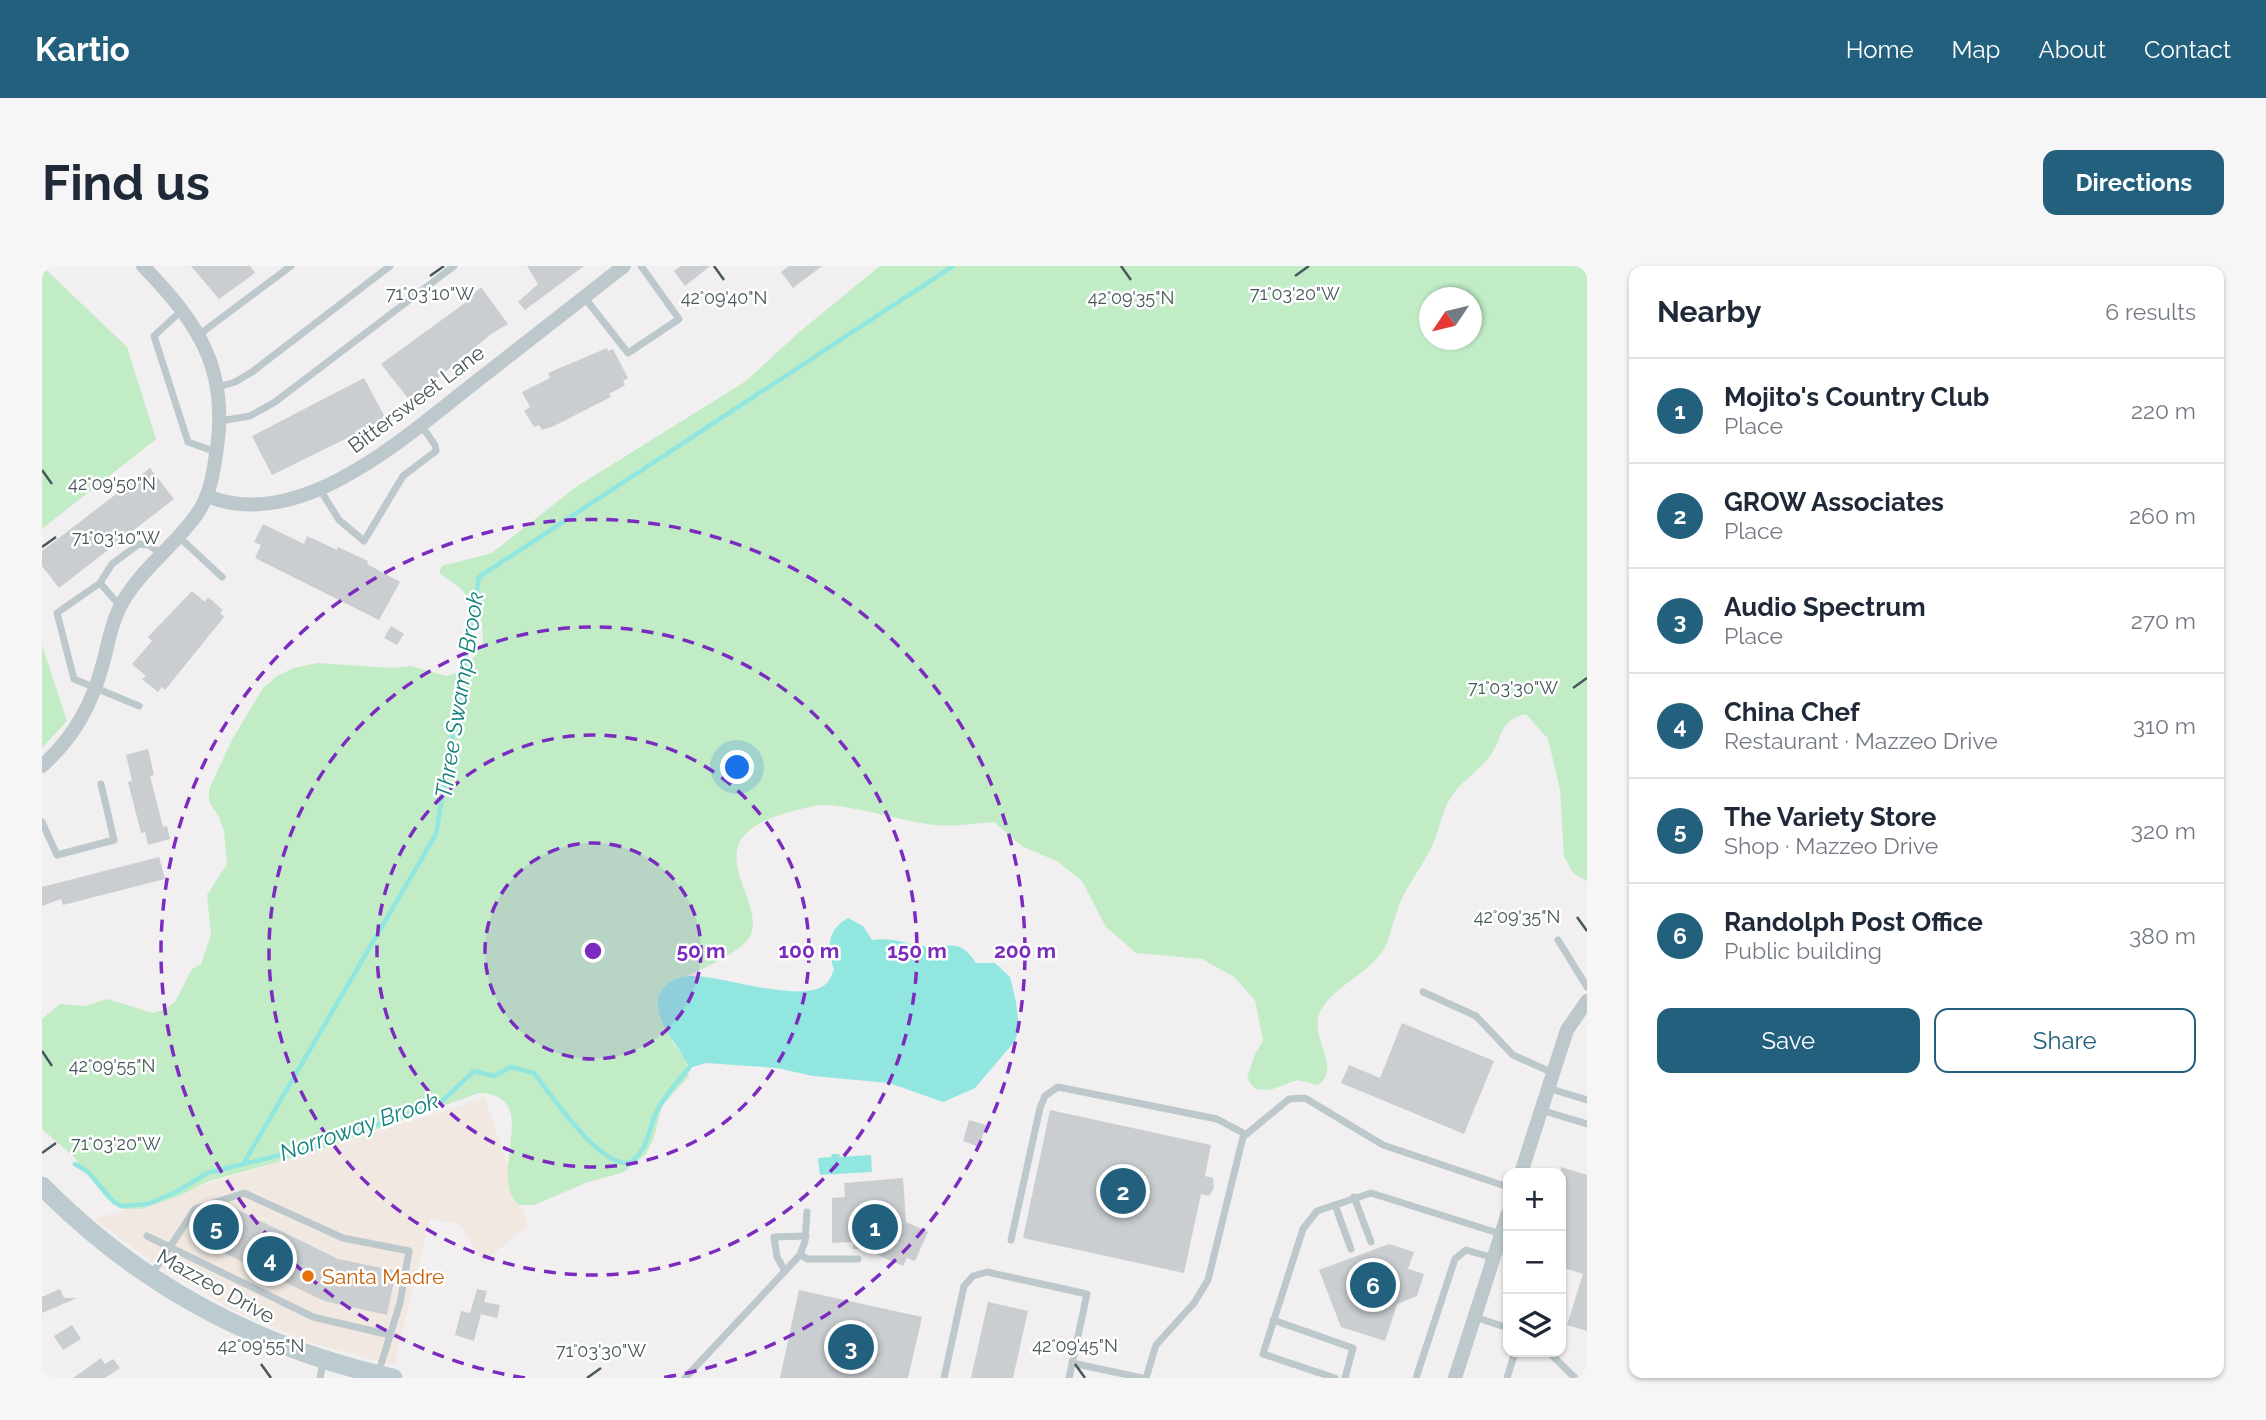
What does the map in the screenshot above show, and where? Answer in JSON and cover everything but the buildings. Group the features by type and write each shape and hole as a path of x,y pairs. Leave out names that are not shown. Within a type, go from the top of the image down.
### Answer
{"main road":[{"name":"Mazzeo Drive","path":"42,1186 90,1232 150,1277 243,1330 322,1369 386,1376"}],"street":[{"path":"42,766 76,729 96,687 120,606 179,536 207,496 216,452 220,421 218,387 200,334 183,310 143,266"},
{"name":"Bittersweet Lane","path":"207,496 232,504 258,505 291,498 319,488 366,464 624,266"},
{"path":"1523,1168 1571,1022 1587,1001"},
{"path":"1455,1378 1503,1230"}],"lane":[{"path":"274,266 281,274"},
{"path":"200,334 290,266"},
{"path":"218,387 235,382 252,372 390,266"},
{"path":"220,421 250,416 275,402 454,266"},
{"path":"584,297 628,353 680,319 641,266"},
{"path":"183,310 155,336 188,442 216,452"},
{"path":"319,488 339,520 365,541 403,476 436,452 433,442 420,425"},
{"path":"179,536 222,577"},
{"path":"139,706 96,687 80,684 72,676 57,614 100,583 112,564 141,543 149,545 162,555"},
{"path":"100,583 120,606"},
{"path":"42,822 57,855 114,840 101,785"},
{"path":"1558,940 1587,987"},
{"path":"1423,992 1476,1016 1513,1055 1553,1073"},
{"path":"1011,1240 1038,1114 1045,1096 1058,1087 1217,1119 1245,1134"},
{"path":"1548,1088 1587,1100"},
{"path":"1072,1363 1144,1378 1156,1345 1194,1303 1208,1280 1245,1134 1289,1099 1305,1098 1383,1144 1503,1185"},
{"path":"1541,1110 1587,1124"},
{"path":"150,1277 195,1209 246,1193 343,1238 409,1251 402,1293 390,1335 386,1376"},
{"path":"1335,1378 1264,1353 1303,1228 1314,1213 1354,1198 1379,1194 1502,1234"},
{"path":"1354,1198 1371,1242"},
{"path":"1335,1205 1351,1249"},
{"path":"689,1377 800,1255 806,1236 807,1212"},
{"path":"147,1236 313,1317 390,1335"},
{"path":"785,1271 777,1257 774,1237 806,1236"},
{"path":"1416,1378 1453,1262 1466,1250 1494,1258"},
{"path":"800,1255 812,1259 858,1259"},
{"path":"944,1378 964,1286 979,1273 1087,1294 1069,1378"},
{"path":"1475,1317 1503,1326"},
{"path":"1273,1320 1350,1345 1354,1352 1345,1378"},
{"path":"1507,1378 1514,1357"},
{"path":"1554,1357 1576,1378"}],"shaded area":[{"path":"485,1098 528,1225 483,1262 460,1224 430,1219 394,1365 311,1343 235,1311 158,1266 95,1219"}],"green space":[{"path":"42,266 127,347 156,439 42,529"},
{"path":"880,266 1587,266 1587,881 1573,873 1564,856 1560,789 1548,739 1526,714 1516,717 1505,726 1487,760 1449,800 1431,848 1399,905 1384,949 1369,966 1334,994 1320,1012 1317,1021 1326,1061 1325,1078 1318,1085 1297,1080 1270,1090 1255,1089 1247,1078 1255,1054 1263,1041 1255,1000 1234,977 1202,959 1136,953 1106,927 1082,881 1057,861 1023,847 994,822 936,825 838,806 806,807 774,817 751,829 739,843 736,859 751,908 753,924 749,938 727,956 676,980 672,1042 685,1058 689,1076 662,1106 653,1140 646,1154 624,1172 588,1182 534,1205 519,1205 510,1192 508,1175 512,1121 508,1107 498,1097 479,1093 310,1153 209,1181 179,1196 141,1209 123,1209 107,1199 73,1156 42,1129 42,1019 60,1004 85,1006 107,999 153,1013 165,1009 175,1002 192,969 201,964 211,935 207,895 227,864 224,831 209,802 209,789 233,738 263,688 277,676 294,668 317,663 393,668 411,666 446,676 458,673 476,655 483,642 482,623 475,605 460,588 439,573 442,566 492,553 576,487 746,381 798,333"},
{"path":"42,645 67,721 42,748"}],"water":[{"path":"848,918 863,926 872,940 892,940 931,947 958,946 970,954 976,963 995,963 1010,977 1019,1029 1015,1041 975,1088 943,1102 889,1083 813,1076 777,1068 706,1063 689,1068 660,1015 658,1000 666,985 688,976 775,990 809,991 822,987 834,970 830,954 832,934"},
{"path":"832,1154 839,1154 840,1157 871,1155 872,1172 820,1175 818,1158 831,1157"}],"waterway":[{"name":"Three Swamp Brook","path":"245,1161 436,834 479,577 953,266"},
{"name":"Norroway Brook","path":"75,1164 88,1172 114,1202 121,1206 148,1204 176,1192 207,1173 317,1146 441,1102 474,1071 494,1076 511,1067 534,1073 564,1113 591,1142 604,1154 630,1163 642,1150 661,1103 689,1068"}],"place":[{"name":"GROW Associates","path":"1123,1191"},
{"name":"The Variety Store","path":"216,1227"},
{"name":"Mojito's Country Club","path":"875,1227"},
{"name":"China Chef","path":"270,1259"},
{"name":"Santa Madre","path":"308,1276"},
{"name":"Randolph Post Office","path":"1373,1285"},
{"name":"Audio Spectrum","path":"851,1347"}]}
